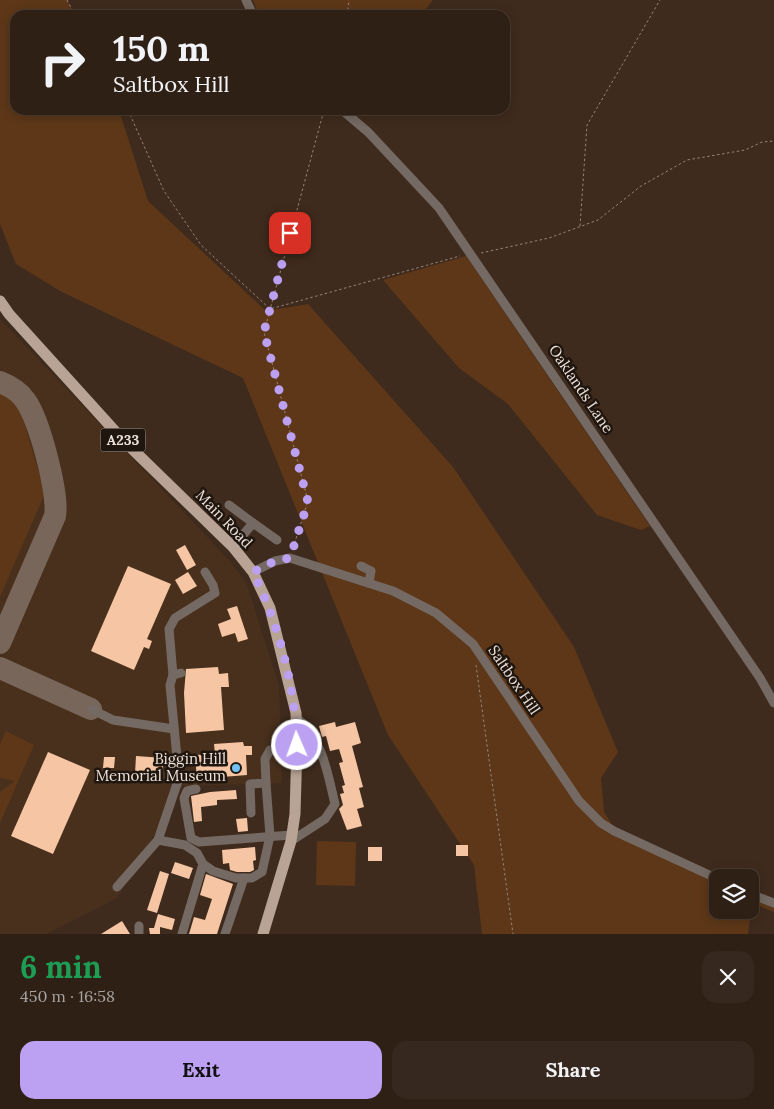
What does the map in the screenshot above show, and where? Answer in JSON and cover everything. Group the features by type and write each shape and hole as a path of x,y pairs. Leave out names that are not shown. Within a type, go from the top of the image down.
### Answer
{"main road":[{"name":"Main Road","path":"0,302 123,440 233,547 253,572 270,608 296,717 297,745 291,838 263,934"}],"street":[{"name":"Oaklands Lane","path":"348,115 368,132 440,208 760,678 774,703"},
{"path":"229,505 277,540"},
{"path":"233,547 253,523"},
{"path":"253,572 275,561 290,558"},
{"name":"Saltbox Hill","path":"290,558 393,592 436,613 473,644 579,801 600,823 628,838 709,875"},
{"path":"361,566 371,571 369,583"},
{"path":"118,887 158,840 179,778 170,685 177,674 170,629 175,618 214,593 214,585 205,572"},
{"path":"91,709 113,720 174,729"},
{"path":"196,789 188,792 184,798 191,838 199,842 270,836 291,838 325,819 335,804 323,756 310,729 296,717"},
{"path":"158,840 185,845 197,853 203,864 213,871 236,878 252,878 262,872 270,836 265,759 270,750 297,745"},
{"path":"251,813 250,784 266,783"},
{"path":"182,934 203,864"},
{"path":"224,934 244,878"},
{"path":"759,897 774,903"}],"path":[{"path":"580,227 587,125 660,0"},
{"path":"130,115 164,190 201,245 270,309"},
{"path":"290,558 308,502 264,332 323,115"},
{"path":"270,309 472,253 494,251 549,238 598,220 641,186 687,160 745,150 762,142 774,141"},
{"path":"476,664 513,934"}],"shaded area":[{"path":"0,0 67,0 72,10 10,10 10,115 121,115 148,201 266,311 308,304 453,467 574,647 618,752 601,778 604,812 618,834 709,875 709,919 750,919 748,934 482,934 474,865 388,735 243,378 62,292 16,264 0,224"},
{"path":"253,0 433,0 425,10 257,10"},
{"path":"466,256 650,526 641,530 597,515 508,404 459,368 383,280"},
{"path":"0,319 229,560 246,582 279,685 282,783 183,786 117,898 47,934 0,934"},
{"path":"0,392 14,400 20,409 45,493 0,597"},
{"path":"6,731 34,745 0,823 0,792 15,781 0,778 0,744"},
{"path":"317,841 356,842 355,886 316,885"},
{"path":"759,898 774,905 774,912 759,906"}],"building":[{"path":"185,545 196,565 187,570 176,550"},
{"path":"128,566 171,584 147,639 152,641 149,649 144,647 134,670 91,651"},
{"path":"188,572 197,586 183,594 175,580"},
{"path":"237,606 248,639 238,642 235,633 222,637 218,624 231,619 227,609"},
{"path":"218,667 219,674 228,673 229,687 221,687 224,730 186,733 184,693 186,669"},
{"path":"335,722 336,727 355,722 361,743 352,746 363,787 359,788 364,807 357,809 362,826 347,830 339,809 343,805 340,794 344,793 342,786 345,785 339,763 343,762 339,749 330,751 326,736 322,737 319,726"},
{"path":"243,742 244,746 252,746 252,755 246,755 247,775 197,779 195,755 215,754 214,744"},
{"path":"48,752 90,770 53,854 11,836"},
{"path":"136,756 164,758 162,776 135,774"},
{"path":"104,757 115,757 114,768 103,768"},
{"path":"236,790 237,799 217,800 217,805 201,807 202,821 194,822 191,796"},
{"path":"247,818 248,831 238,832 236,819"},
{"path":"456,845 468,845 468,856 456,856"},
{"path":"255,847 256,860 253,861 254,870 250,872 237,872 230,870 229,863 223,864 222,850"},
{"path":"368,847 382,847 382,861 368,861"},
{"path":"175,862 193,868 189,879 171,873"},
{"path":"160,871 169,874 157,913 147,910"},
{"path":"206,874 233,884 217,934 189,934 194,917 205,920 212,899 200,895"},
{"path":"158,914 175,919 172,930 160,927 160,934 150,934 149,928 154,928"},
{"path":"122,921 130,934 101,934"}],"taxiway":[{"path":"0,382 20,394 30,409 47,456 55,505 55,516 0,643"},
{"path":"0,668 91,709"}],"place":[{"name":"Biggin Hill Memorial Museum","path":"236,768"}],"route":[{"path":"290,233 264,332 308,502 290,558 275,561 253,572 270,608 283,654 296,713 297,745"}]}
